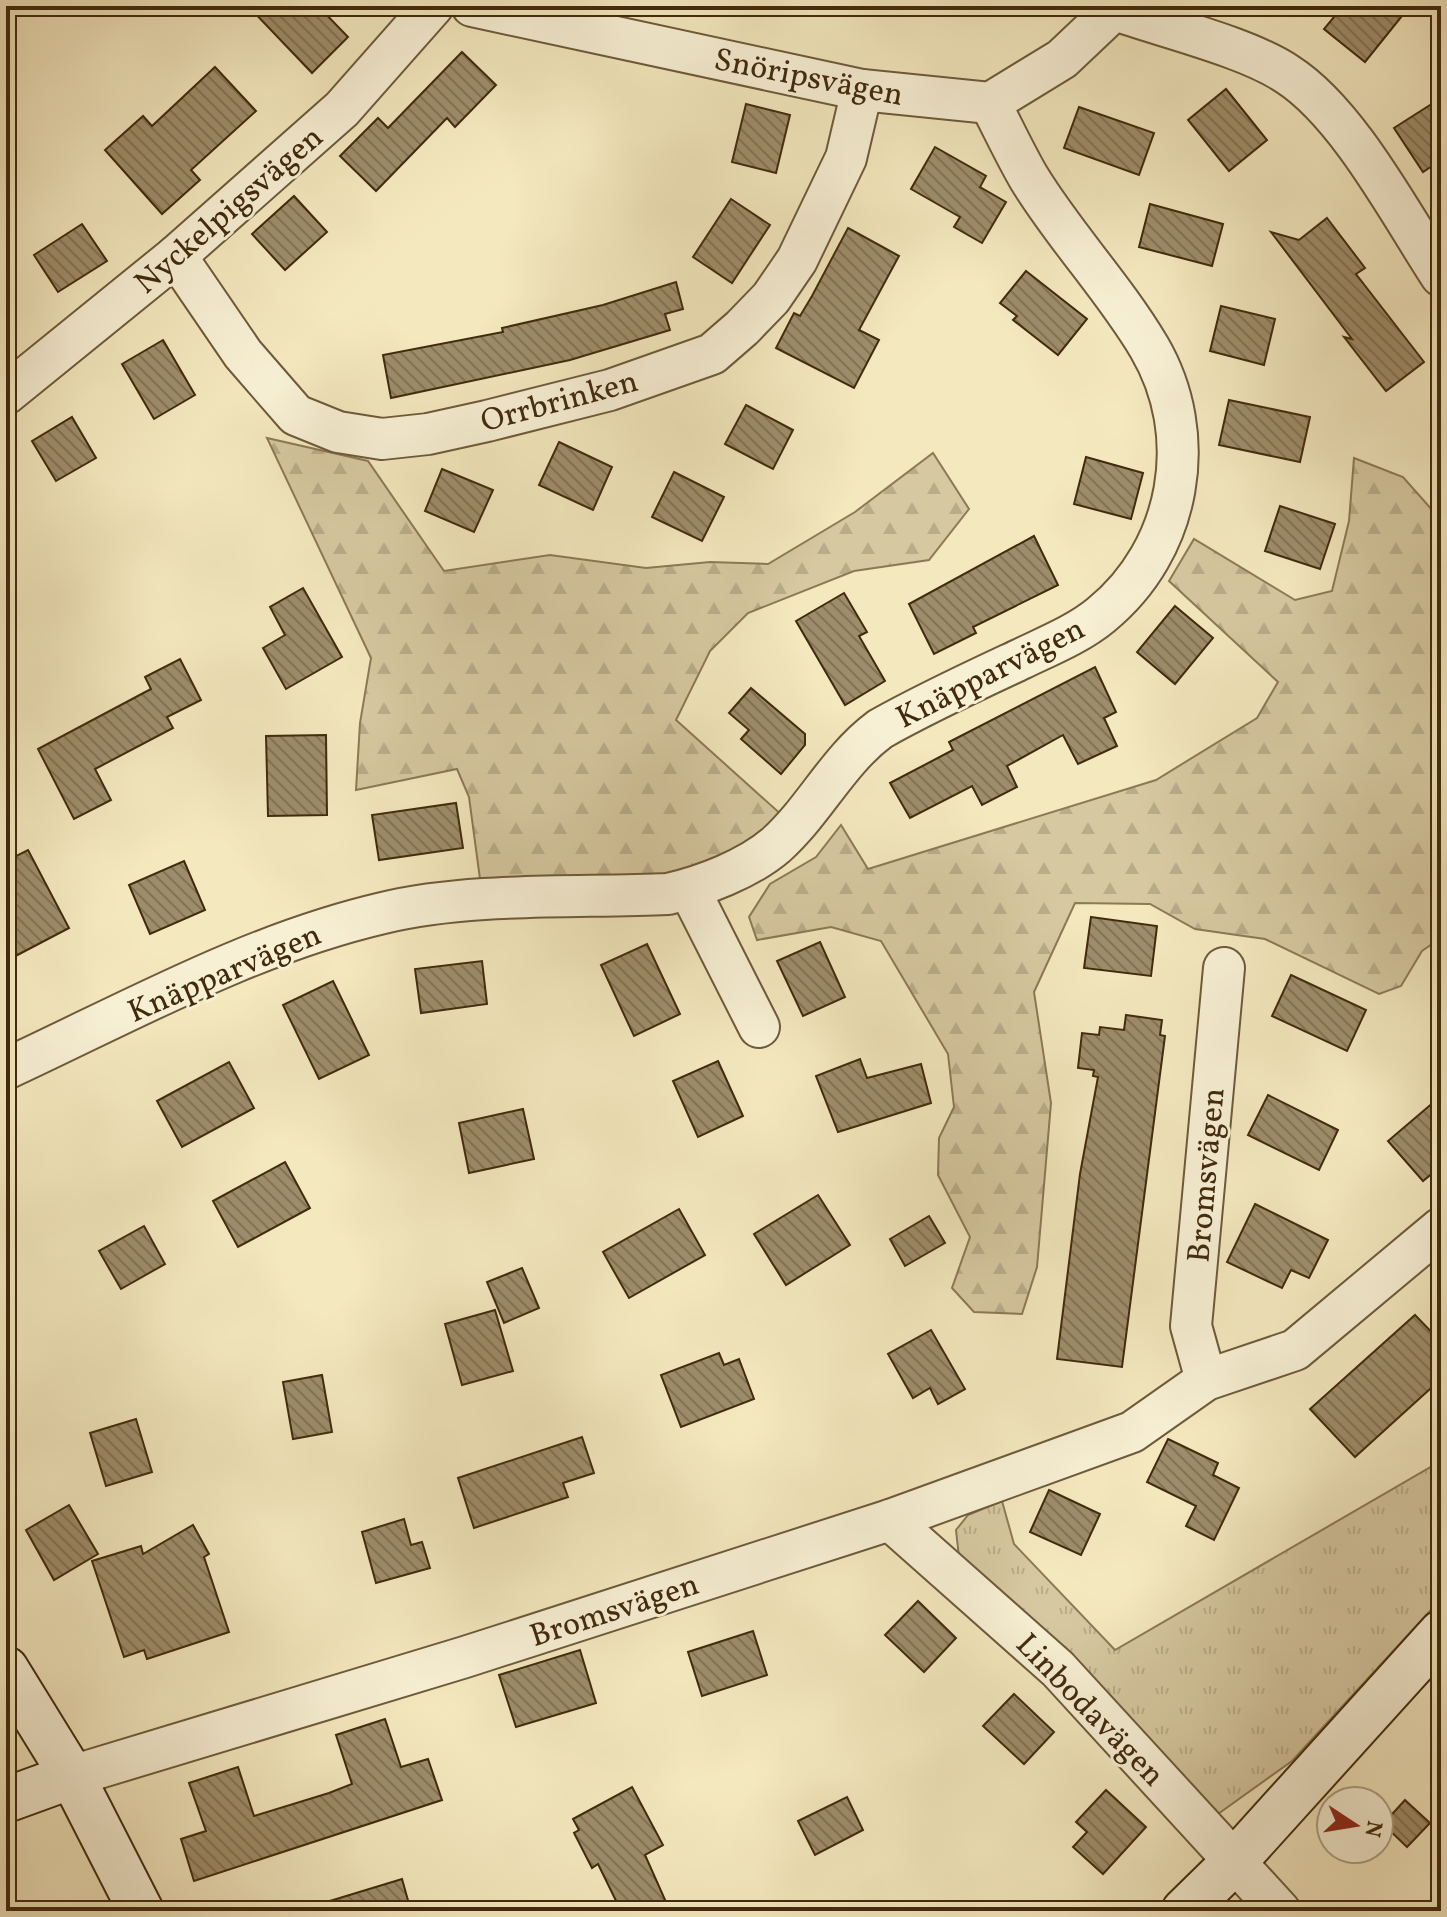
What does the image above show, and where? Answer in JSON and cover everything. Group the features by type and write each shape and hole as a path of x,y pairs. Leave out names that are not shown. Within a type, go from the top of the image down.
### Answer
{"street":[{"name":"Nyckelpigsvägen","path":"6,394 176,256 342,109 433,6"},
{"name":"Snöripsvägen","path":"472,6 862,90 990,103"},
{"path":"990,103 1062,59 1116,8 1254,58 1286,73 1309,93 1356,146 1441,276"},
{"name":"Orrbrinken","path":"176,256 243,354 296,415 338,432 382,439 428,434 487,421 610,390 712,354 742,328 771,298 797,260 846,158 862,90"},
{"name":"Knäpparvägen","path":"6,1069 254,953 384,912 428,905 668,894 689,889 753,861 774,846 860,745 880,729 1065,637 1101,615 1137,578 1162,537 1177,477 1172,401 1149,347 1030,179 990,103"},
{"path":"689,889 759,1027"},
{"name":"Bromsvägen","path":"1206,1380 1191,1326 1224,968"},
{"name":"Bromsvägen","path":"6,1800 72,1776 465,1657 890,1520 1132,1432 1206,1380 1295,1350 1441,1228"},
{"name":"Linbodavägen","path":"890,1520 1058,1669 1280,1911"},
{"path":"1184,1911 1233,1863 1441,1633"},
{"path":"6,1669 72,1776 141,1911"}],"green space":[{"path":"267,438 368,461 444,571 550,555 646,568 710,562 768,564 855,512 933,453 969,509 929,560 854,571 748,613 710,651 676,720 784,817 713,876 480,879 469,797 457,769 356,790 360,723 371,658"},
{"path":"1354,458 1403,477 1441,520 1441,938 1422,951 1401,986 1379,994 1265,939 1195,929 1150,904 1075,903 1034,992 1051,1103 1037,1267 1022,1314 974,1312 952,1288 970,1237 938,1175 939,1138 954,1107 948,1054 881,941 831,927 757,940 749,917 770,884 816,857 841,825 868,869 1156,780 1257,718 1278,682 1169,581 1194,539 1295,600 1332,591 1349,521"},
{"path":"1441,1461 1441,1599 1292,1761 1218,1814 959,1557 956,1530 968,1515 1002,1501 1014,1544 1115,1650"}],"building":[{"path":"248,6 318,6 348,37 312,73"},
{"path":"1343,6 1410,6 1365,62 1324,29"},
{"path":"462,52 496,85 455,127 447,118 376,191 340,156 378,118 388,128"},
{"path":"215,67 256,111 191,170 200,180 162,214 105,150 143,116 152,126"},
{"path":"1226,89 1267,140 1229,171 1188,120"},
{"path":"1441,98 1441,160 1423,172 1394,128"},
{"path":"746,104 790,115 776,173 732,162"},
{"path":"1079,107 1154,133 1139,175 1064,148"},
{"path":"935,147 986,176 980,187 1006,202 982,243 954,227 960,217 911,189"},
{"path":"294,196 327,232 285,270 252,234"},
{"path":"731,199 770,225 732,283 693,257"},
{"path":"1150,204 1223,224 1212,266 1139,247"},
{"path":"1327,218 1365,268 1356,274 1424,362 1386,391 1344,337 1352,339 1271,232 1299,240"},
{"path":"82,224 107,261 58,292 34,255"},
{"path":"848,228 899,256 859,330 879,340 854,388 776,348 794,313 800,316 812,296"},
{"path":"1026,271 1087,319 1058,355 1013,320 1017,316 1000,303"},
{"path":"676,282 683,309 665,314 670,330 570,360 391,398 383,355 503,332 502,328 603,305"},
{"path":"1221,306 1275,319 1264,365 1210,351"},
{"path":"163,340 195,395 154,419 122,364"},
{"path":"1229,400 1310,417 1300,462 1219,445"},
{"path":"746,405 793,430 773,469 725,444"},
{"path":"72,417 96,458 56,481 32,441"},
{"path":"559,442 612,467 593,510 539,485"},
{"path":"1086,457 1143,473 1131,519 1074,504"},
{"path":"442,469 493,490 474,532 425,511"},
{"path":"674,472 724,497 702,541 652,517"},
{"path":"1280,506 1335,524 1320,569 1265,551"},
{"path":"1034,536 1058,585 973,627 976,633 934,654 909,604"},
{"path":"303,588 342,657 286,689 263,648 285,635 270,607"},
{"path":"844,593 867,632 859,636 885,681 845,705 796,621"},
{"path":"1175,606 1213,638 1175,684 1137,652"},
{"path":"180,659 201,700 167,717 173,728 95,769 111,800 74,819 38,749 151,689 145,677"},
{"path":"1095,667 1116,712 1104,718 1117,746 1078,764 1063,735 1007,766 1017,787 982,805 972,786 910,818 890,783 953,750 949,742"},
{"path":"751,688 805,734 805,745 781,774 741,739 749,730 729,713"},
{"path":"326,735 327,815 268,816 266,736"},
{"path":"456,803 463,848 379,860 372,815"},
{"path":"28,850 69,928 6,961 6,861"},
{"path":"184,861 205,910 150,934 129,885"},
{"path":"1091,917 1157,926 1151,976 1084,968"},
{"path":"820,942 845,997 803,1016 777,961"},
{"path":"647,944 680,1014 634,1036 601,965"},
{"path":"482,961 487,1004 421,1013 415,969"},
{"path":"1291,975 1366,1010 1347,1051 1272,1016"},
{"path":"333,981 369,1055 319,1079 283,1005"},
{"path":"1126,1015 1162,1020 1160,1035 1165,1036 1122,1367 1057,1359 1080,1174 1098,1077 1093,1076 1094,1070 1078,1068 1082,1033 1099,1035 1100,1027 1124,1030"},
{"path":"860,1059 867,1078 921,1064 931,1103 838,1132 816,1076"},
{"path":"718,1061 743,1116 698,1137 673,1081"},
{"path":"229,1062 254,1108 182,1147 157,1101"},
{"path":"1268,1095 1338,1130 1319,1170 1248,1135"},
{"path":"1441,1096 1441,1166 1423,1181 1388,1141"},
{"path":"523,1109 534,1159 469,1173 459,1123"},
{"path":"285,1162 310,1208 238,1247 213,1201"},
{"path":"818,1195 850,1245 786,1285 754,1234"},
{"path":"1255,1204 1328,1240 1309,1278 1291,1270 1282,1288 1227,1262"},
{"path":"679,1209 705,1255 629,1298 603,1252"},
{"path":"929,1216 945,1243 905,1266 890,1239"},
{"path":"144,1226 165,1264 121,1289 99,1251"},
{"path":"522,1268 539,1308 504,1323 487,1282"},
{"path":"495,1310 513,1371 462,1385 445,1324"},
{"path":"1415,1315 1441,1342 1441,1379 1355,1457 1310,1409"},
{"path":"931,1330 965,1389 938,1404 930,1388 913,1398 888,1354"},
{"path":"719,1353 724,1365 739,1359 754,1399 681,1427 661,1375"},
{"path":"322,1375 332,1432 293,1439 283,1382"},
{"path":"136,1419 152,1472 106,1486 90,1433"},
{"path":"582,1437 594,1473 563,1483 568,1497 474,1528 458,1478"},
{"path":"1168,1439 1218,1463 1213,1475 1239,1488 1214,1540 1186,1526 1196,1506 1147,1482"},
{"path":"1049,1490 1100,1514 1081,1555 1030,1532"},
{"path":"69,1505 98,1554 54,1580 26,1530"},
{"path":"404,1519 411,1545 422,1542 430,1568 376,1583 362,1532"},
{"path":"193,1525 209,1554 204,1557 229,1632 147,1659 144,1650 124,1657 92,1561 141,1546 143,1554"},
{"path":"918,1601 956,1638 924,1672 885,1635"},
{"path":"753,1631 767,1675 702,1696 688,1652"},
{"path":"580,1650 596,1703 516,1727 499,1675"},
{"path":"1014,1694 1054,1732 1024,1764 983,1726"},
{"path":"385,1719 401,1767 428,1759 442,1800 194,1881 181,1839 206,1831 189,1783 238,1767 254,1816 329,1793 352,1784 336,1735"},
{"path":"632,1787 663,1845 645,1855 670,1911 621,1911 598,1864 592,1868 574,1833 579,1830 573,1819"},
{"path":"1106,1790 1146,1827 1103,1874 1073,1847 1087,1832 1076,1822"},
{"path":"847,1797 863,1830 815,1855 798,1821"},
{"path":"1405,1800 1430,1823 1407,1847 1395,1836 1395,1811"},
{"path":"402,1879 411,1911 322,1911 320,1904"}]}
